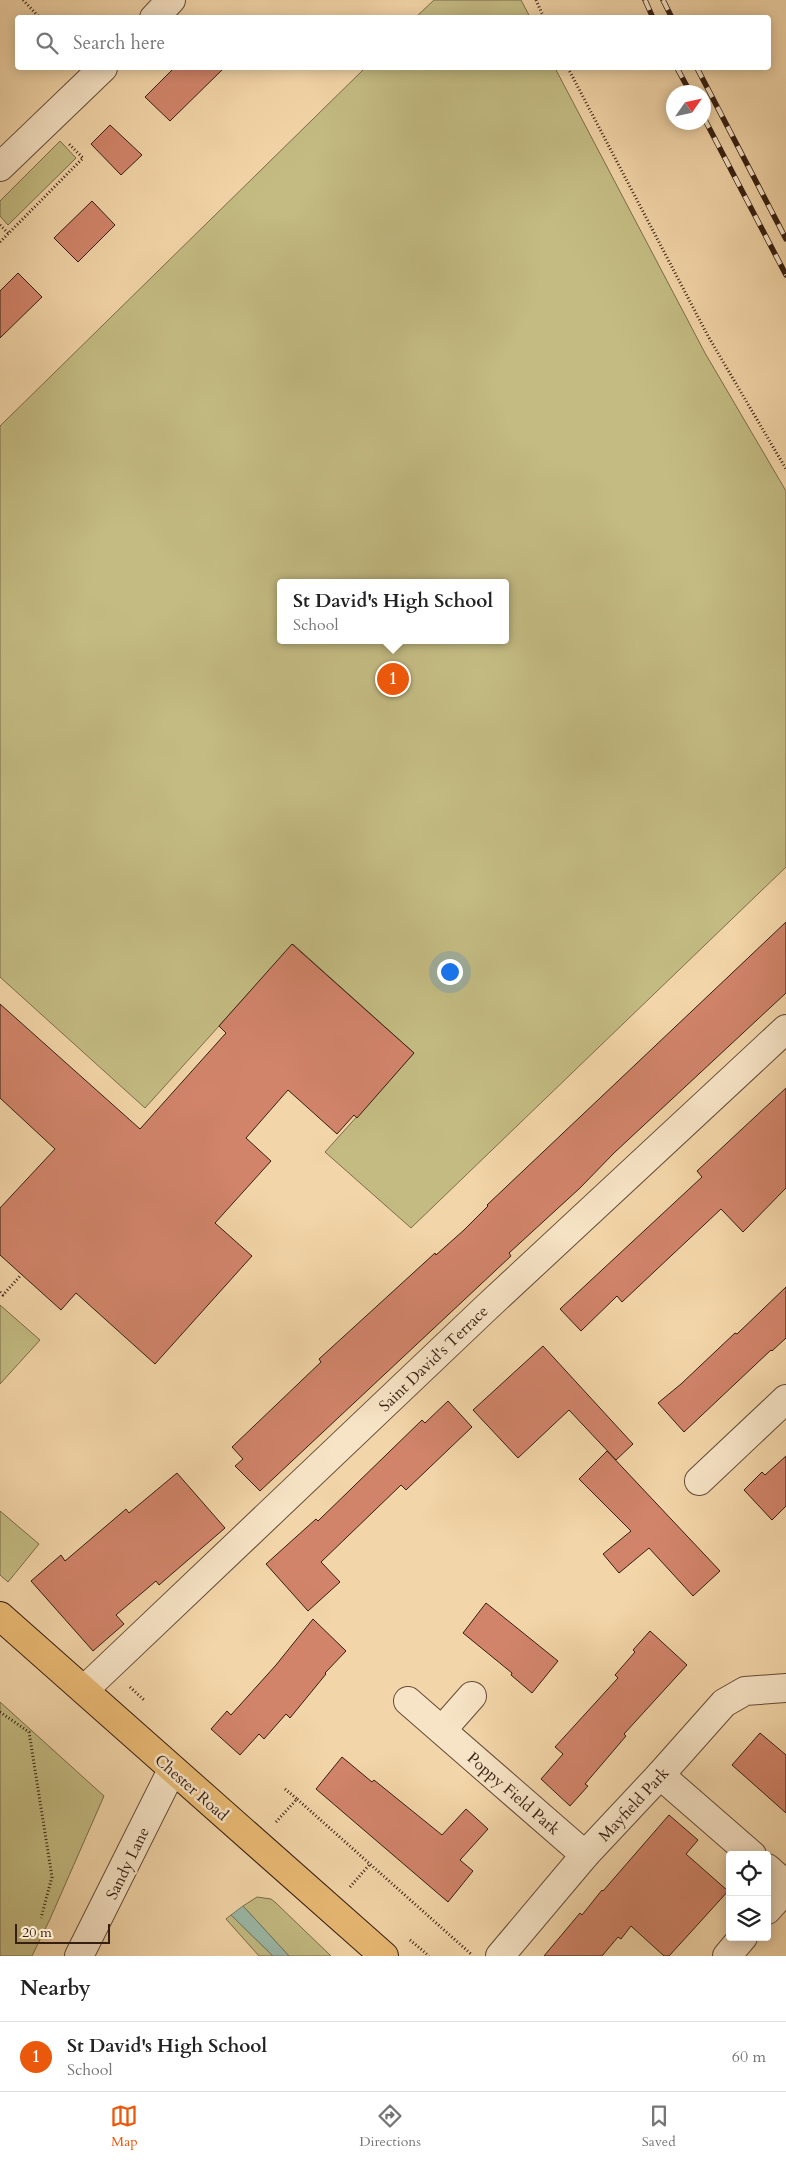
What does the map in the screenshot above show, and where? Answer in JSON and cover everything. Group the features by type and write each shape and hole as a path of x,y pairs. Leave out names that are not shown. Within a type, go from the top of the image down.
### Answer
{"main road":[{"name":"Chester Road","path":"0,1616 384,1956"}],"street":[{"path":"157,15 171,0"},
{"path":"0,167 101,70"},
{"name":"Saint David's Terrace","path":"84,1690 487,1307 786,1029"},
{"path":"699,1481 786,1399"},
{"name":"Mayfield Park","path":"500,1956 585,1855 724,1703 745,1691 786,1688"},
{"path":"442,1730 472,1696"},
{"name":"Poppy Field Park","path":"408,1700 585,1855"},
{"name":"Sandy Lane","path":"79,1956 91,1936 172,1770"},
{"path":"660,1775 747,1851"},
{"path":"771,1872 786,1885"},
{"path":"771,1906 786,1889"}],"path":[{"path":"23,0 37,15"},
{"path":"536,0 543,15"},
{"path":"569,70 708,336 786,469"},
{"path":"0,242 83,158 47,122"},
{"path":"0,226 8,233"},
{"path":"0,1292 2,1295 21,1274"},
{"path":"0,1712 29,1732 52,1877 41,1918"},
{"path":"285,1789 472,1955"},
{"path":"276,1823 297,1799"},
{"path":"350,1887 370,1864"}],"shaded area":[{"path":"434,0 521,0 529,15 418,15"},
{"path":"363,70 556,70 705,353 786,491 786,867 411,1228 325,1152 414,1053 293,944 145,1108 0,977 0,426"},
{"path":"60,141 76,158 8,225 0,216 0,201"},
{"path":"0,1305 40,1340 0,1384"},
{"path":"0,1511 39,1544 8,1582 0,1575"},
{"path":"0,1702 104,1796 32,1956 0,1956"},
{"path":"257,1897 271,1899 331,1956 289,1956 243,1906"},
{"path":"243,1906 289,1956 273,1956 231,1915"},
{"path":"231,1915 273,1956 259,1956 226,1919"}],"building":[{"path":"172,70 222,70 170,121 145,97"},
{"path":"110,125 142,155 121,175 91,144"},
{"path":"92,201 115,225 78,262 54,238"},
{"path":"18,273 42,297 0,338 0,291"},
{"path":"786,922 786,993 614,1153 580,1188 509,1253 511,1256 260,1491 235,1466 243,1459 232,1447 321,1362 319,1359 435,1253 436,1255 464,1230 487,1205"},
{"path":"292,944 414,1053 357,1118 354,1115 337,1134 288,1090 246,1138 271,1161 215,1223 252,1256 155,1364 76,1293 61,1310 0,1255 0,1208 55,1149 0,1098 0,1004 140,1129 226,1033 219,1026"},
{"path":"786,1088 786,1188 743,1232 721,1209 622,1302 617,1296 581,1331 560,1309 702,1177 697,1171"},
{"path":"786,1287 786,1338 684,1432 658,1403 735,1333 737,1334"},
{"path":"543,1346 633,1444 616,1460 569,1410 518,1458 473,1410"},
{"path":"448,1401 472,1427 406,1490 401,1485 321,1562 340,1582 308,1611 266,1564 316,1519 318,1521 422,1420 425,1423"},
{"path":"607,1451 720,1571 693,1596 649,1548 619,1573 603,1554 631,1531 579,1479"},
{"path":"786,1456 786,1506 772,1520 744,1490 762,1472 765,1475"},
{"path":"177,1473 225,1528 159,1585 156,1581 116,1615 124,1624 93,1651 31,1581 61,1555 65,1561 126,1509 129,1513"},
{"path":"486,1603 558,1661 532,1693 511,1675 512,1673 463,1633"},
{"path":"313,1619 346,1651 325,1673 290,1718 286,1714 264,1739 259,1734 240,1755 211,1729 227,1711 231,1715 276,1665"},
{"path":"650,1631 687,1665 624,1734 626,1736 585,1784 588,1786 570,1806 541,1779 563,1754 555,1747 618,1678 615,1675"},
{"path":"760,1733 786,1755 786,1813 732,1765"},
{"path":"342,1757 372,1782 374,1780 442,1835 466,1809 488,1829 460,1860 473,1871 448,1902 316,1789"},
{"path":"669,1815 698,1840 686,1854 726,1889 726,1893 669,1956 664,1956 631,1926 621,1939 618,1937 602,1956 544,1956 580,1913 582,1915"}],"railway":[{"path":"645,0 652,15"},
{"path":"663,0 670,15"},
{"path":"678,70 686,85"},
{"path":"698,70 786,239"},
{"path":"710,130 786,275"}],"place":[{"name":"St David's High School","path":"393,679"}]}
